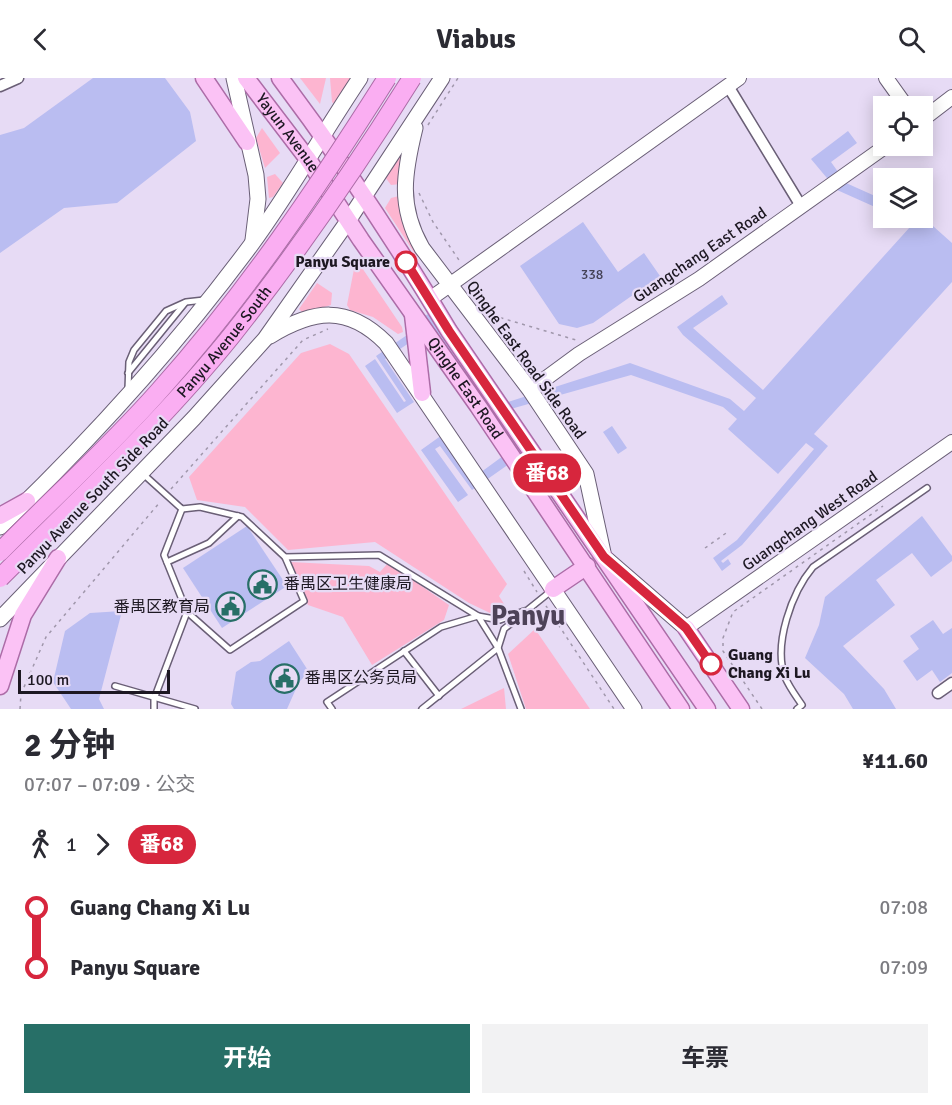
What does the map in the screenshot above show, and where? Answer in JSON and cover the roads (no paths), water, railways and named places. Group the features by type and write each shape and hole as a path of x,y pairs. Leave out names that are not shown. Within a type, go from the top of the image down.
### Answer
{"highway":[{"name":"Panyu Avenue South","path":"0,552 159,391 217,323 291,225 387,78"},
{"name":"Panyu Avenue South","path":"0,578 170,405 232,335 307,235 412,78"}],"main road":[{"path":"204,78 247,142"},
{"path":"234,78 258,199 252,243"},
{"name":"Yayun Avenue","path":"246,78 328,188"},
{"name":"Yayun Avenue","path":"280,78 342,167"},
{"path":"0,527 129,394 210,299 252,243 360,78"},
{"name":"Panyu Avenue South Side Road","path":"0,619 265,339 363,198 422,123 442,78"},
{"name":"Qinghe East Road Side Road","path":"422,123 404,173 404,189 413,233 530,390 586,474 604,557"},
{"name":"Qinghe East Road","path":"342,167 707,709"},
{"name":"Qinghe East Road","path":"328,188 348,221 587,566 681,709"},
{"path":"413,314 422,393"},
{"path":"265,339 295,321 309,316 324,315 353,320 371,329 386,343 634,709"},
{"path":"0,516 27,501"},
{"path":"27,501 24,519 32,535 42,543 56,546 73,542"},
{"path":"604,557 686,628 741,709"},
{"path":"0,686 23,615 58,558"},
{"path":"554,589 587,566"}],"street":[{"path":"0,86 18,78"},
{"path":"886,78 899,96"},
{"path":"430,299 734,82 801,206"},
{"path":"933,112 952,98"},
{"name":"Guangchang East Road","path":"530,390 579,354 699,279 873,155"},
{"name":"Guangchang West Road","path":"686,628 952,442"},
{"path":"938,693 952,683"}],"lane":[{"path":"129,394 127,375 129,362 137,347 166,311 186,302 210,299"},
{"path":"127,375 186,302"},
{"path":"141,472 182,509 200,507 238,516 285,557 304,601 230,650 186,611 166,562 164,555 182,509"},
{"path":"801,708 784,675 782,650 787,618 799,584 813,567 927,488"},
{"path":"166,562 209,543 238,516"},
{"path":"285,557 379,555 478,616 500,620 524,611"},
{"path":"422,709 498,648 504,629 554,589"},
{"path":"154,709 155,697 186,611"},
{"path":"478,616 498,648 521,709"},
{"path":"332,709 327,702 441,627 478,616"},
{"path":"404,651 439,696"},
{"path":"115,686 195,709"}],"place":[{"name":"Panyu Square","path":"406,262"},
{"name":"番禺区卫生健康局","path":"263,584"},
{"name":"番禺区教育局","path":"231,607"},
{"name":"Guang Chang Xi Lu","path":"711,664"},
{"name":"番禺区公务员局","path":"284,678"}],"district":[{"name":"Panyu","path":"528,616"}]}
